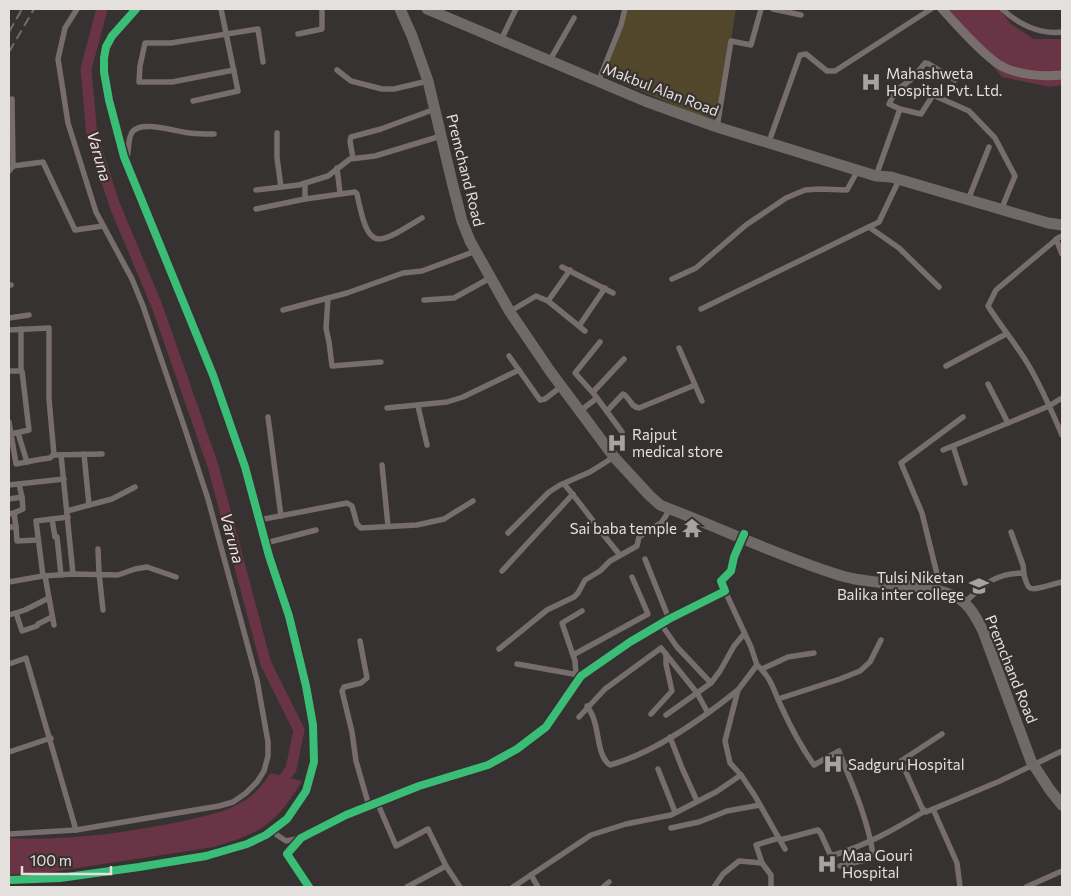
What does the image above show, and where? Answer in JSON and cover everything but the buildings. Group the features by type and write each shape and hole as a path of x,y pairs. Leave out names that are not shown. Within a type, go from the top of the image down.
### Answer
{"highway":[{"name":"Premchand Road","path":"400,9 418,51 428,81 462,221 476,251 510,312 614,456 649,495 660,505 670,509 798,557 830,567 874,577 938,586 953,590 966,601 983,631 1036,763 1050,790 1062,805"},
{"name":"Premchand Road","path":"409,9 432,70 444,113 458,185 469,224 514,309 553,367 559,382"},
{"name":"Makbul Alan Road","path":"427,9 503,37"},
{"name":"Makbul Alan Road","path":"442,9 622,88 718,123 858,170 877,173"},
{"name":"Makbul Alan Road","path":"552,58 601,75 622,88"},
{"name":"Makbul Alan Road","path":"718,123 771,136 895,179 1026,217 1062,225"},
{"name":"Makbul Alan Road","path":"1026,217 1062,218"},
{"name":"Premchand Road","path":"649,495 796,560 844,576 938,591 966,601"},
{"name":"Premchand Road","path":"1036,763 1062,799"}],"street":[{"path":"9,834 76,830 233,802 257,782 264,771 268,756 268,742 257,680 205,490 143,306 126,266 96,212 68,122 58,59 65,28 77,9"},
{"path":"9,880 77,876 206,856 247,844 274,830 287,819 306,790 312,773 315,746 306,686 297,646 245,467 216,384 125,161 109,100 104,72 106,47 112,36 136,9"},
{"path":"193,101 238,91 221,9"},
{"path":"298,34 322,29 322,9"},
{"path":"503,37 516,9"},
{"path":"601,75 621,26 625,9"},
{"path":"718,123 731,41 751,45 761,9"},
{"path":"773,9 800,15"},
{"path":"771,136 800,55 806,54 827,70 835,71 931,9"},
{"path":"942,9 998,64 1017,72 1062,75"},
{"path":"1002,9 1023,25 1055,33 1062,32"},
{"path":"552,58 574,18"},
{"path":"234,70 172,82 139,82 145,43 171,43 258,29 263,62"},
{"path":"933,95 922,114 891,106 889,103 894,93 913,78 926,62 955,80"},
{"path":"336,70 351,81 382,89 394,89 428,81"},
{"path":"901,87 933,95 969,111 995,138 1015,176 1002,210"},
{"path":"12,99 11,168 43,162 74,230 103,226"},
{"path":"353,158 351,137 381,129 435,109"},
{"path":"877,173 900,109"},
{"path":"125,161 129,154 131,134 141,127 158,127 192,133 214,134"},
{"path":"277,133 277,158 281,187"},
{"path":"256,190 305,183 328,176 336,168 353,158 375,156 442,136"},
{"path":"968,200 989,147"},
{"path":"336,168 340,193"},
{"path":"672,279 696,268 746,225 786,198 805,190 847,190 858,170"},
{"path":"701,309 878,222 895,179"},
{"path":"305,183 305,199"},
{"path":"256,209 340,193 357,193 363,222 370,234 377,240 388,238 422,218"},
{"path":"869,227 900,248 939,287"},
{"path":"1062,254 1059,238 996,290 988,306 1028,365 1047,398 1062,436"},
{"path":"283,310 347,293 476,251"},
{"path":"562,267 613,293"},
{"path":"548,301 570,270"},
{"path":"424,300 454,298 490,278"},
{"path":"579,326 605,288"},
{"path":"514,309 536,296 548,301 585,331"},
{"path":"328,298 326,328 332,366 381,362"},
{"path":"9,318 29,315"},
{"path":"9,330 49,328 49,399 54,455"},
{"path":"11,434 29,430 22,371 20,371 21,329"},
{"path":"946,366 1006,334"},
{"path":"600,342 574,372 595,395 622,432"},
{"path":"679,348 702,401"},
{"path":"509,356 540,400 545,399 559,382"},
{"path":"580,411 624,359"},
{"path":"387,408 446,402 463,397 518,370"},
{"path":"9,371 20,371"},
{"path":"988,384 1008,423"},
{"path":"607,411 623,394 626,395 633,406 639,408 695,385"},
{"path":"943,450 1049,406 1062,398"},
{"path":"418,406 427,445"},
{"path":"268,417 281,516"},
{"path":"938,586 937,574 922,513 901,463 963,417"},
{"path":"9,422 10,441 16,464 50,458 54,455 102,454"},
{"path":"18,432 27,462"},
{"path":"953,446 965,483"},
{"path":"84,454 89,505"},
{"path":"61,455 68,514 72,574"},
{"path":"508,533 543,497 595,469 614,456"},
{"path":"382,465 388,526"},
{"path":"9,485 64,479"},
{"path":"19,484 24,508 11,514 16,526 18,542 38,540"},
{"path":"564,484 620,555"},
{"path":"54,625 36,521 52,519 89,505 112,499 135,486"},
{"path":"502,571 573,494"},
{"path":"9,499 22,497"},
{"path":"259,520 347,503 352,506 359,527 416,524 444,519 473,501"},
{"path":"499,649 547,610 574,597 585,580 620,555 638,545 639,537 662,522 670,509"},
{"path":"52,519 55,537 57,537 62,575"},
{"path":"9,527 16,526"},
{"path":"266,543 316,530"},
{"path":"1011,532 1030,588 1062,582"},
{"path":"744,536 734,557 731,571 721,581 725,591 760,667 772,682 803,750 814,765 839,751 871,842 873,854 865,860 840,866"},
{"path":"98,549 104,610"},
{"path":"646,560 669,619"},
{"path":"9,582 44,576 72,574 118,575 147,567 176,577"},
{"path":"966,601 996,577 1004,574 1024,574"},
{"path":"572,655 648,614 632,577"},
{"path":"274,830 286,841 301,838 339,818 377,802 419,786 488,765 517,749 546,727 578,675 669,619 725,591"},
{"path":"9,615 49,598"},
{"path":"578,675 562,623 565,619 582,611"},
{"path":"16,613 22,631 37,626 52,617"},
{"path":"661,624 677,647 711,684"},
{"path":"666,715 711,684 734,646 744,634"},
{"path":"778,698 807,688 840,680 860,671 870,662 881,640"},
{"path":"360,641 367,678 361,683 344,687 342,691 352,732 356,761 369,806"},
{"path":"578,717 609,686 662,649 697,693 708,713"},
{"path":"587,706 594,719 602,752 609,765 643,753 708,713 738,690 760,667 788,657 814,653"},
{"path":"651,714 672,691 666,664 666,654"},
{"path":"9,664 26,658 51,738 76,830"},
{"path":"517,664 578,675"},
{"path":"738,690 725,741 730,763 741,775 785,849"},
{"path":"925,811 901,760 942,734"},
{"path":"670,737 697,801"},
{"path":"9,752 51,738"},
{"path":"771,887 771,875 762,863 756,845 818,830 832,856 871,842 925,811 1000,781 1062,751"},
{"path":"658,768 675,812"},
{"path":"513,887 590,835 675,812 716,792 741,775"},
{"path":"377,802 396,846 428,829 446,866 460,887"},
{"path":"671,828 699,822 727,811 760,805"},
{"path":"933,809 957,863 960,887"},
{"path":"301,838 287,854 309,887"},
{"path":"714,887 723,874 739,861 762,863"},
{"path":"407,887 446,866"},
{"path":"1026,887 1062,871"},
{"path":"531,875 538,887"},
{"path":"603,887 609,882"}],"shaded area":[{"path":"628,9 736,9 718,124 603,75"},
{"path":"946,9 999,9 1011,24 1034,39 1062,39 1062,85 1050,87 1002,77"},
{"path":"271,773 302,781 293,796 275,817 266,825 244,837 214,847 9,878 9,838 31,839 96,835 206,816 221,812 247,799"}],"waterway":[{"name":"Varuna","path":"102,9 86,69 92,136 115,206 157,306 213,466 266,664 299,730 291,769 277,788"}],"railway":[{"path":"9,32 22,9"},
{"path":"9,52 34,9"}],"cycle path":[{"path":"9,880 60,878 139,867 206,856 247,844 266,835 287,819 306,791 314,762 313,725 306,686 289,616 269,556 245,467 213,375 124,157 109,100 104,72 106,47 112,36 136,9"},
{"path":"309,887 287,854 301,838 346,815 419,786 488,765 517,749 546,727 581,676 630,642 669,619 725,591 721,581 731,571 734,557 744,534"}],"place":[{"name":"Mahashweta Hospital Pvt. Ltd.","path":"871,82"},
{"name":"Rajput medical store","path":"617,443"},
{"name":"Sai baba temple","path":"692,528"},
{"name":"Tulsi Niketan Balika inter college","path":"979,586"},
{"name":"Sadguru Hospital","path":"833,764"},
{"name":"Maa Gouri Hospital","path":"827,864"}]}
